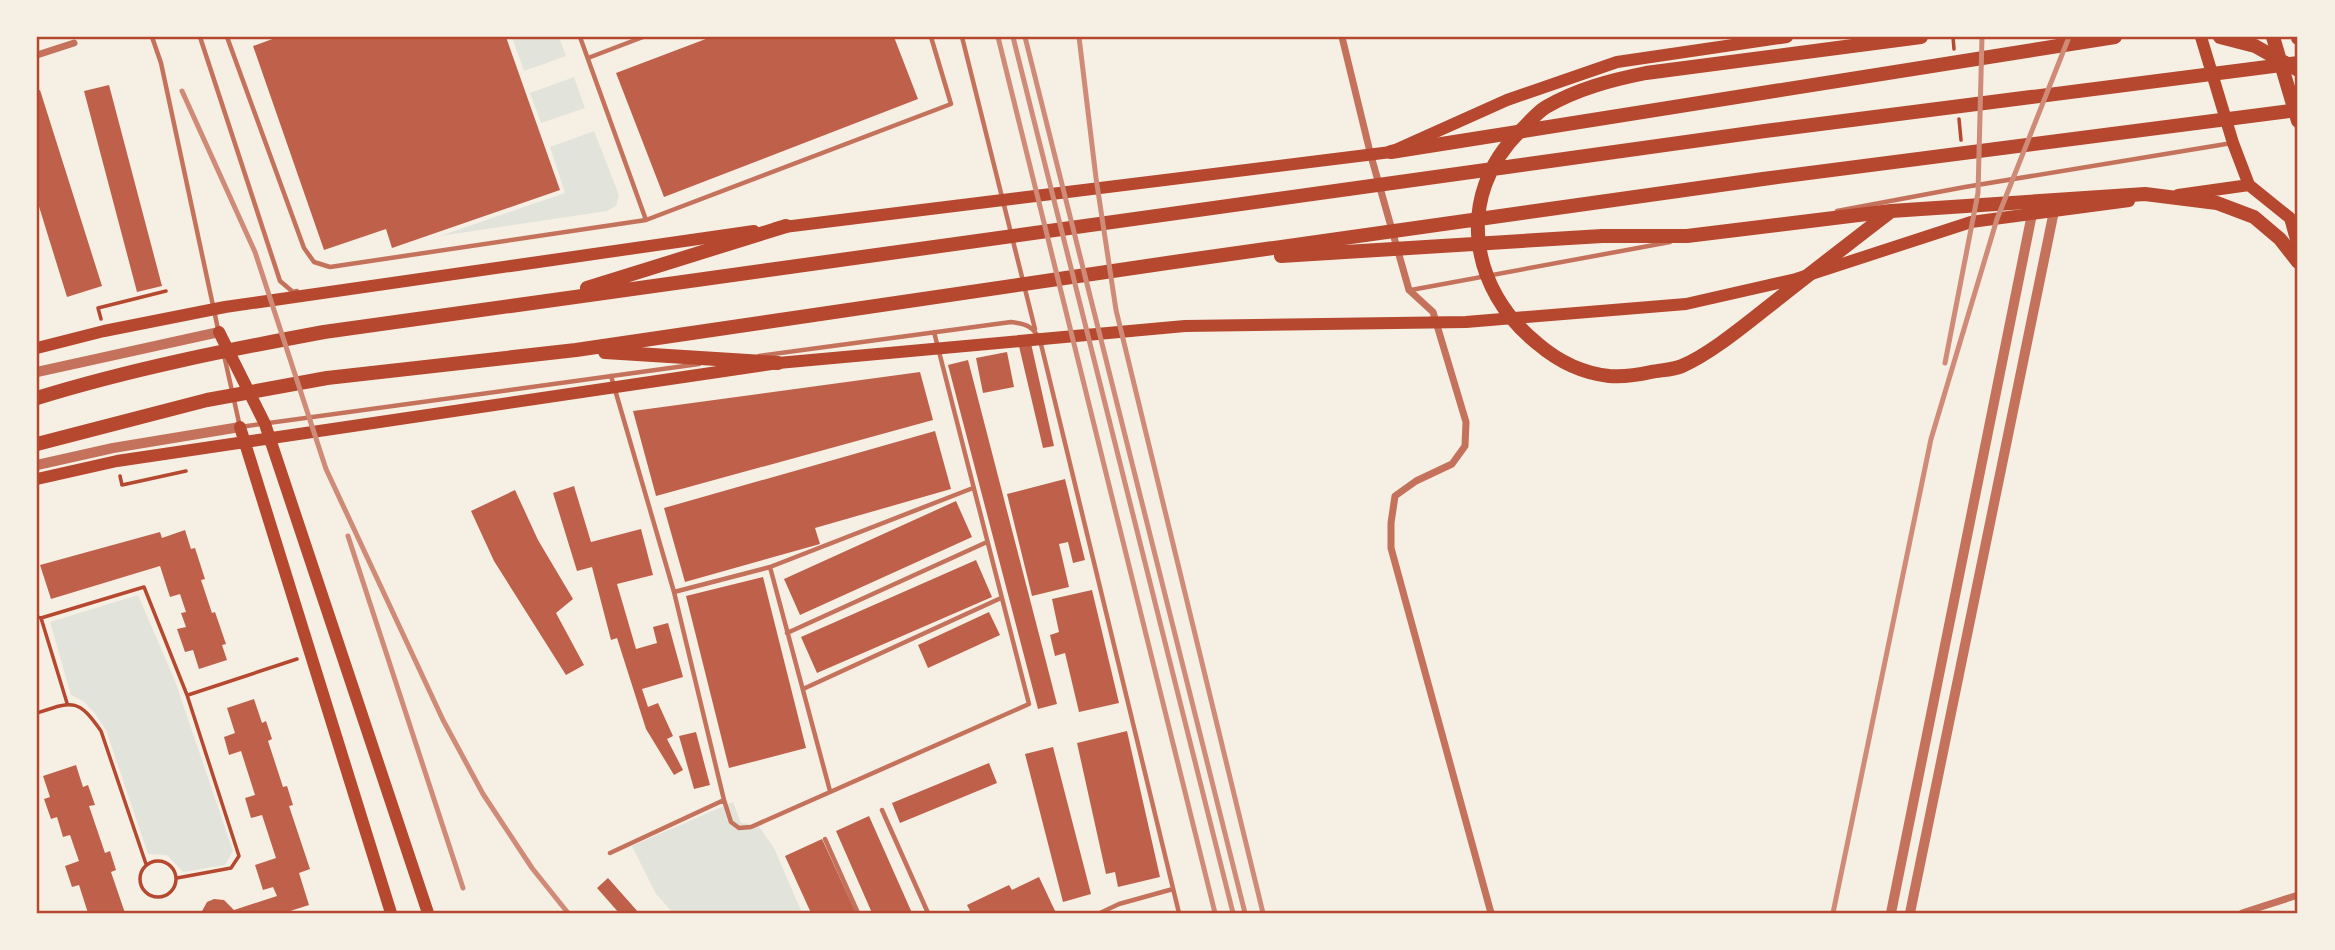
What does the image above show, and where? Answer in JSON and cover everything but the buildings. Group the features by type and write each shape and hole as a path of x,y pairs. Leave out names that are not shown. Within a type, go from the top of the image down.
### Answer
{"main road":[{"path":"1391,152 1507,100 1617,62 1787,37"},
{"path":"1891,211 1732,335 1681,366 1641,374 1611,376 1583,371 1553,356 1530,338 1502,309 1489,284 1481,259 1478,236 1481,198 1493,163 1507,145 1544,109 1577,92 1612,80 1646,73 1921,37"},
{"path":"37,348 104,331 225,307 786,226 1391,152 2115,37"},
{"path":"2201,37 2233,143 2249,185 2294,218 2298,247"},
{"path":"2220,37 2255,46 2298,70"},
{"path":"2273,37 2298,121"},
{"path":"37,396 202,355 324,332 1765,131 2298,63"},
{"path":"37,445 207,400 327,378 576,350 1763,179 2298,110"},
{"path":"37,479 117,461 778,363 1185,326 1466,322 1686,304 1796,279 1971,222 2249,185"},
{"path":"1174,262 1602,236 1687,236 1891,211 2145,194 2217,203 2254,218 2280,239 2298,262"},
{"path":"544,301 786,226"},
{"path":"219,332 265,424 428,913"},
{"path":"576,350 778,363"},
{"path":"240,427 391,913"}],"street":[{"path":"1342,37 1371,156 1409,290 1433,312 1466,422 1465,446 1452,464 1416,481 1395,496 1391,548 1491,913"},
{"path":"37,55 74,43"},
{"path":"1910,913 2053,211"},
{"path":"1891,913 2032,214"},
{"path":"37,373 219,332"},
{"path":"37,465 113,448 240,427"},
{"path":"2242,913 2298,895"}],"lane":[{"path":"152,37 240,427 1011,321 1035,329"},
{"path":"200,37 280,281 293,292 1003,202"},
{"path":"226,37 304,248 314,262 330,267 646,220 951,104 931,37"},
{"path":"580,37 646,220"},
{"path":"588,58 643,37"},
{"path":"962,37 1043,354 1179,913"},
{"path":"1409,290 1951,190 2233,143"},
{"path":"611,376 674,593 724,800 731,822 739,828 751,827 1028,704 934,332"},
{"path":"674,593 769,567 973,488"},
{"path":"788,633 987,542"},
{"path":"769,567 830,791"},
{"path":"803,689 1001,598"},
{"path":"610,853 724,800"},
{"path":"882,810 929,913"},
{"path":"825,839 858,913"},
{"path":"1101,913 1119,904 1173,889"}],"path":[{"path":"97,308 166,291"},
{"path":"122,485 186,471"},
{"path":"68,703 39,618 144,587 187,695 239,856 231,868 177,878"},
{"path":"187,695 309,656"},
{"path":"37,713 68,703 82,708 101,731 146,864 139,878 142,888 149,896 158,898 168,895 175,888 177,878 174,869 159,860 146,864"}],"shaded area":[{"path":"512,37 559,37 566,56 524,71"},
{"path":"574,77 585,108 541,123 530,93"},
{"path":"594,131 619,195 616,206 607,211 440,236 565,193 550,147"},
{"path":"138,595 175,681 233,851 225,865 183,872 167,855 148,854 106,730 83,701 71,695 50,622"},
{"path":"733,802 741,823 758,825 774,848 802,913 673,913 656,894 632,846"}],"railway":[{"path":"998,37 1215,913"},
{"path":"1013,37 1233,913"},
{"path":"1025,37 1245,913"},
{"path":"1079,37 1116,310 1263,913"},
{"path":"1945,363 1978,193 1982,37"},
{"path":"1833,913 1931,439 1997,219 2069,37"},
{"path":"182,91 255,252 326,469 443,720 483,794 532,868 568,913"},
{"path":"348,536 463,888"}]}
